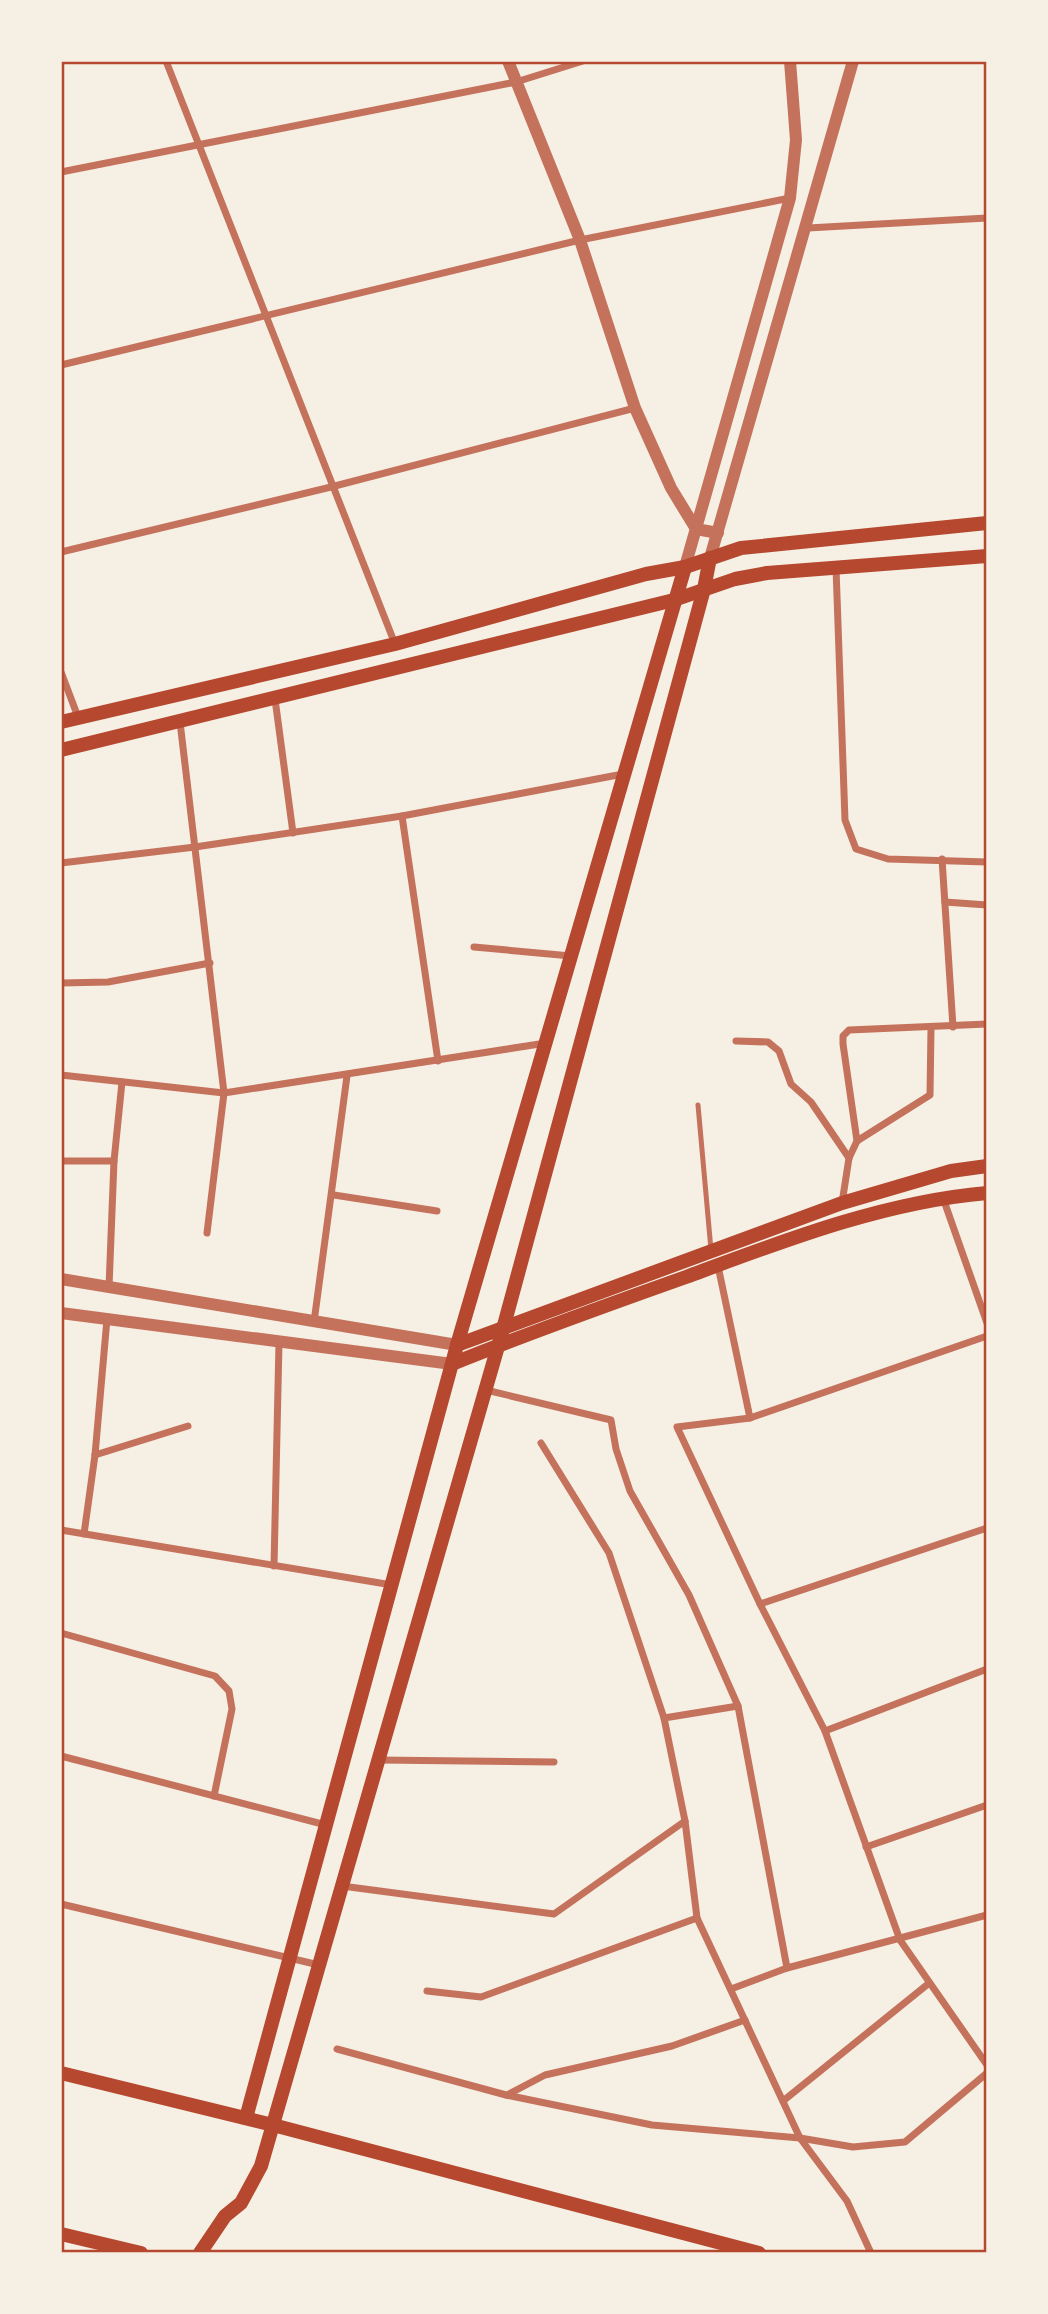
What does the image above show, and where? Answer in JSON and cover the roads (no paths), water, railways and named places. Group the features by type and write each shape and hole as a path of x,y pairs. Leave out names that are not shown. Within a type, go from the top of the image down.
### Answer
{"main road":[{"path":"61,722 396,645 646,574 685,567 741,548 987,523"},
{"path":"61,750 674,600 704,589 767,573 987,556"},
{"path":"200,2253 225,2216 241,2203 261,2166 503,1329 704,589 710,558"},
{"path":"246,2118 457,1345 685,567"},
{"path":"457,1345 842,1203 950,1171 987,1166"},
{"path":"452,1364 718,1265 883,1210 943,1197 987,1193"},
{"path":"61,2073 273,2124 759,2253"},
{"path":"61,2234 141,2253"}],"street":[{"path":"166,61 331,487 396,645"},
{"path":"508,61 580,240 635,408 671,488 696,529 718,534"},
{"path":"61,172 516,82 583,61"},
{"path":"685,567 790,198 796,140 790,61"},
{"path":"710,558 853,61"},
{"path":"61,365 580,240 790,198"},
{"path":"807,228 987,218"},
{"path":"61,552 331,487 635,408"},
{"path":"836,568 845,820 856,849 888,859 987,862"},
{"path":"61,672 78,718"},
{"path":"275,699 293,833"},
{"path":"180,722 224,1093 207,1234"},
{"path":"61,863 195,847 402,816 623,774"},
{"path":"402,816 438,1061"},
{"path":"942,859 953,1027"},
{"path":"945,902 987,905"},
{"path":"474,947 572,956"},
{"path":"61,983 108,982 210,963"},
{"path":"857,1141 843,1036 849,1030 930,1029 987,1024"},
{"path":"842,1203 849,1158 857,1141 930,1094 930,1029"},
{"path":"736,1041 768,1042 779,1051 791,1084 811,1102 849,1158"},
{"path":"61,1075 224,1093 547,1043"},
{"path":"314,1322 334,1195 347,1076"},
{"path":"108,1287 114,1161 122,1082"},
{"path":"61,1161 114,1161"},
{"path":"334,1195 437,1211"},
{"path":"943,1197 987,1323"},
{"path":"718,1265 750,1418"},
{"path":"61,1279 457,1345"},
{"path":"61,1313 452,1364"},
{"path":"84,1534 95,1455 107,1319"},
{"path":"987,1336 750,1418 677,1427 760,1604 825,1731 900,1940 987,2065"},
{"path":"274,1566 279,1343"},
{"path":"484,1390 611,1420 616,1449 630,1491 689,1595 738,1706 787,1968"},
{"path":"95,1455 188,1426"},
{"path":"541,1443 609,1553 664,1718 685,1821 697,1918 800,2138 847,2202 871,2253"},
{"path":"760,1604 987,1528"},
{"path":"61,1530 393,1586"},
{"path":"61,1633 215,1676 229,1691 232,1709 214,1796"},
{"path":"825,1731 987,1669"},
{"path":"664,1718 738,1706"},
{"path":"61,1756 326,1825"},
{"path":"378,1760 554,1762"},
{"path":"866,1847 987,1805"},
{"path":"342,1886 554,1914 685,1821"},
{"path":"61,1904 319,1965"},
{"path":"731,1989 787,1968 987,1915"},
{"path":"427,1991 481,1997 697,1918"},
{"path":"783,2101 929,1984"},
{"path":"506,2095 545,2075 672,2046 745,2020"},
{"path":"337,2049 506,2095 652,2125 800,2138 853,2147 905,2142 987,2073"}],"lane":[{"path":"698,1105 711,1250"}]}
